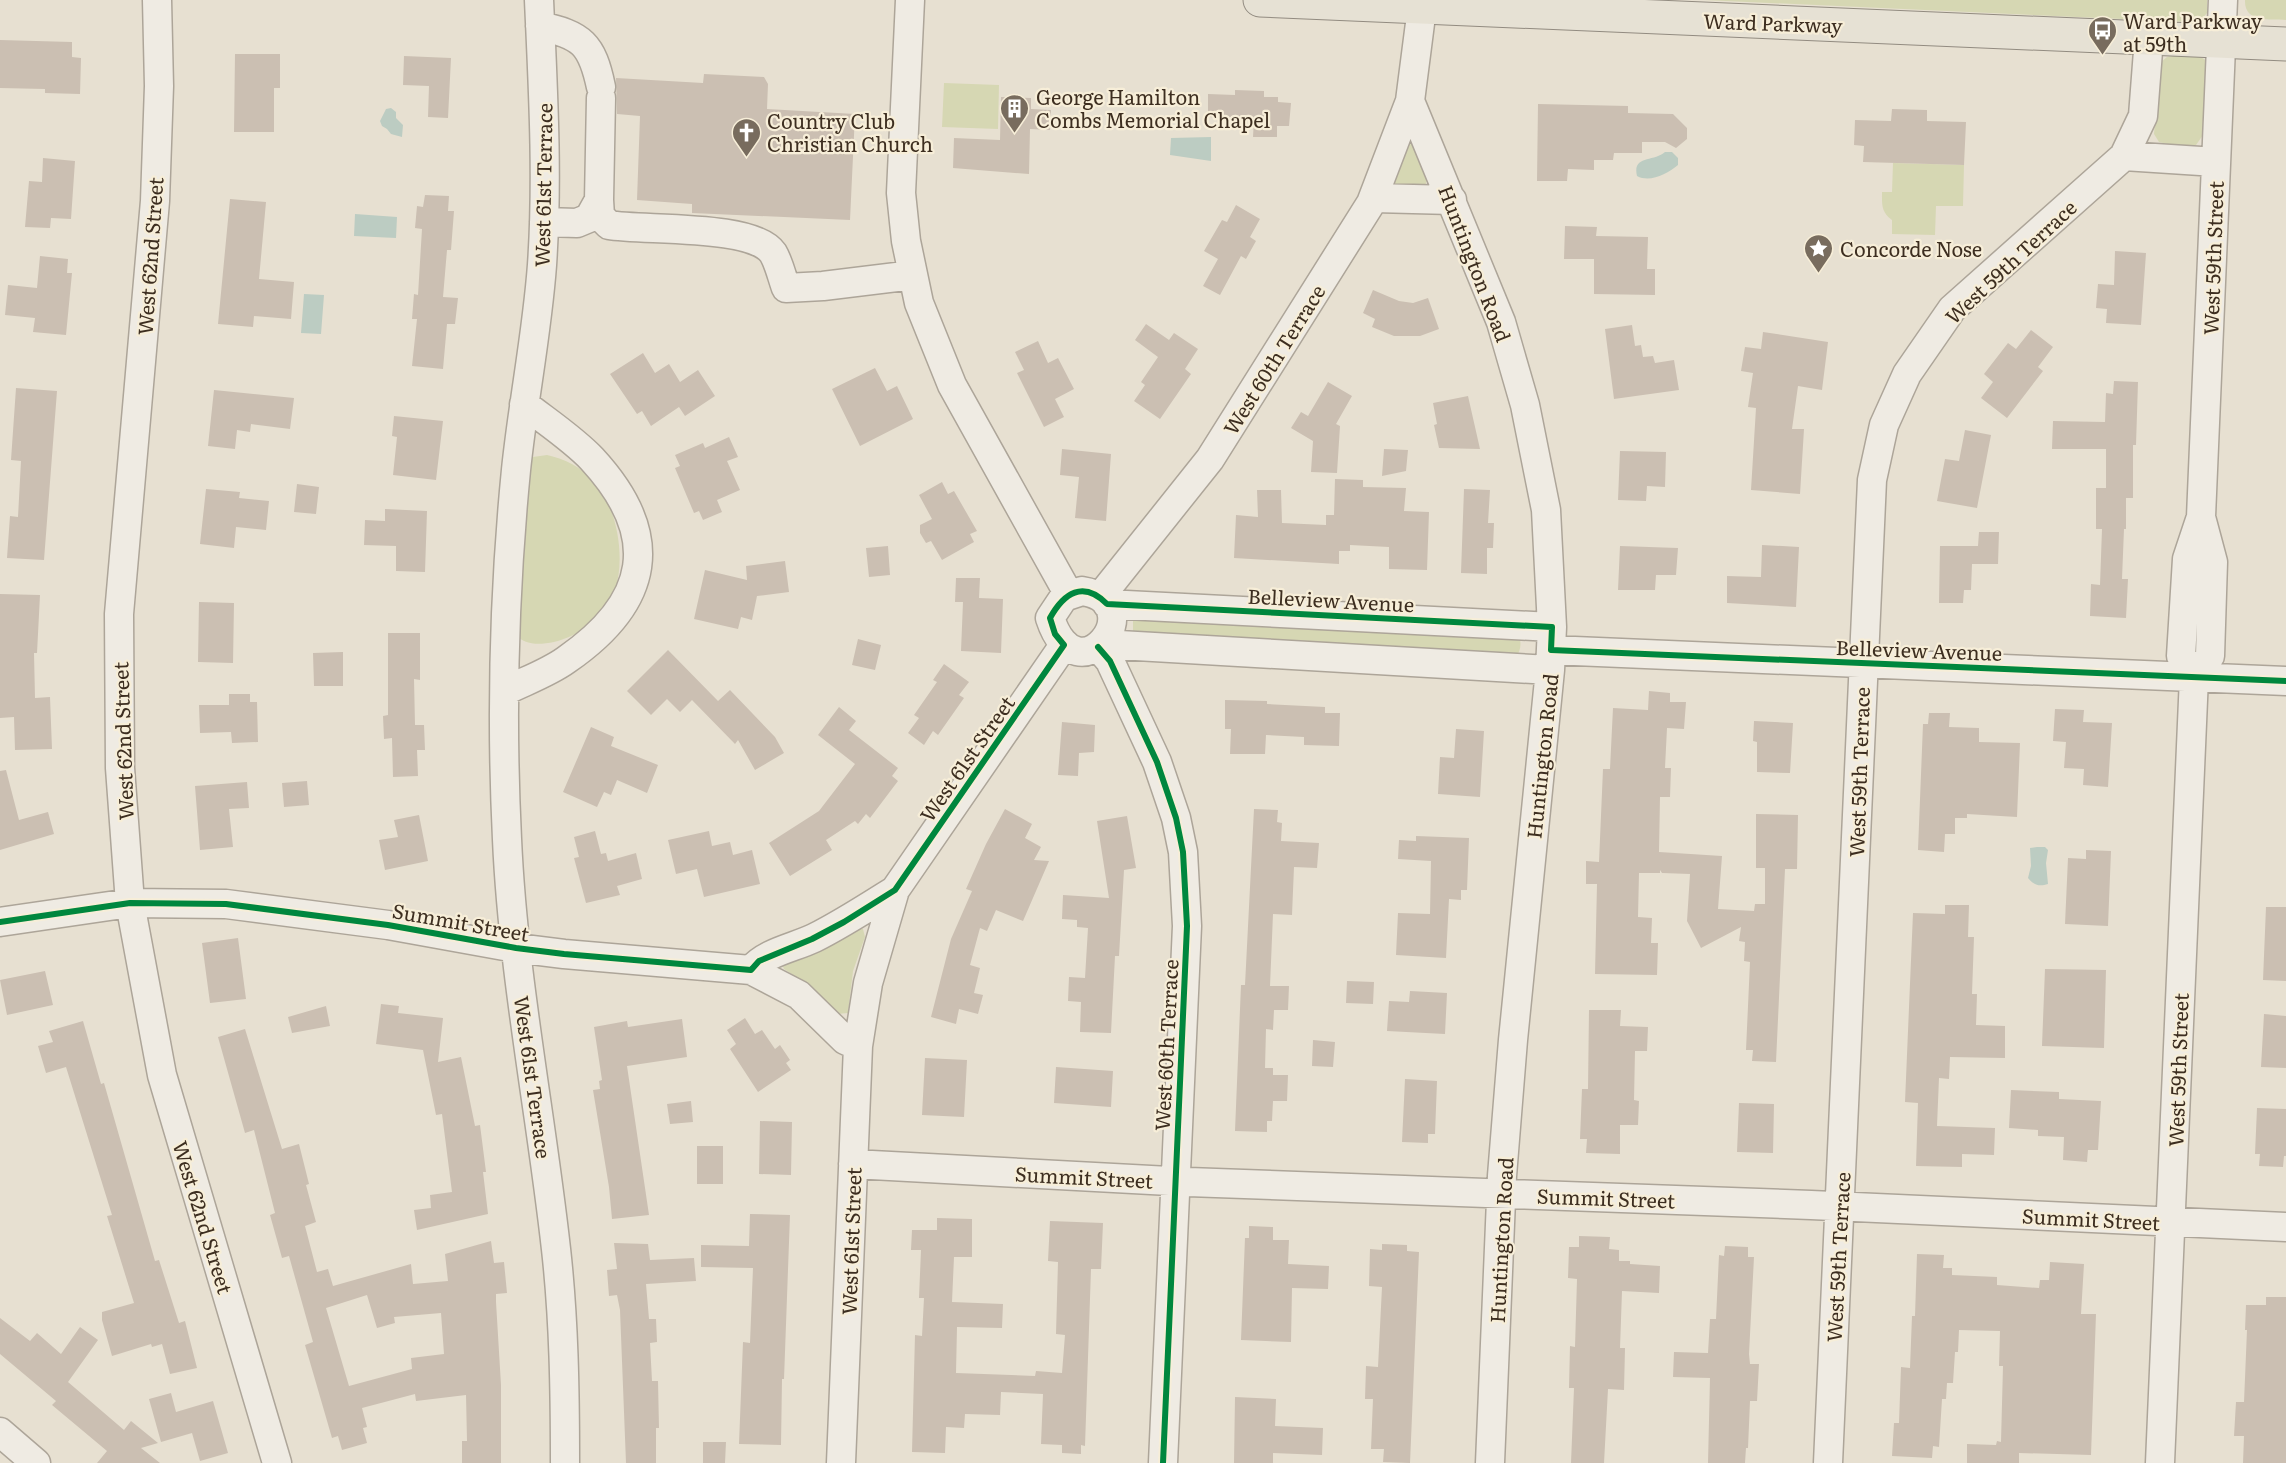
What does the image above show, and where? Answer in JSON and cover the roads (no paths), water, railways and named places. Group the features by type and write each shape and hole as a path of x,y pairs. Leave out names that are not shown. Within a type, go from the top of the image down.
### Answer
{"main road":[{"name":"Ward Parkway","path":"1260,0 1422,3 2286,45"}],"street":[{"name":"West 62nd Street","path":"157,0 159,86 155,201 118,614 120,768 130,903 162,1075 277,1463"},
{"path":"910,0 901,193 906,241 919,303 952,385 1069,595"},
{"name":"West 59th Street","path":"2160,1463 2194,676 2210,656 2213,562 2201,517 2223,0"},
{"path":"1410,101 1422,3"},
{"path":"540,13 587,47 597,65 601,92 600,216 609,225 727,233 757,242 772,251 786,288 913,275"},
{"name":"West 61st Terrace","path":"540,13 546,176 542,269 516,468 508,566 505,691 507,840 516,948 557,1253 566,1463"},
{"name":"West 59th Terrace","path":"1828,1463 1862,663 1872,480 1884,425 1907,374 1952,309 2124,156 2143,116 2149,38"},
{"name":"West 60th Terrace","path":"1104,600 1210,459 1374,198 1410,101"},
{"name":"Huntington Road","path":"1410,101 1501,321 1525,405 1546,510 1551,649 1514,1028 1501,1193 1490,1463"},
{"path":"2124,156 2216,162"},
{"path":"1374,198 1452,201"},
{"path":"544,222 577,223 589,218 599,200"},
{"path":"505,691 565,661 614,620 632,590 639,555 633,520 616,489 591,458 525,404"},
{"path":"1082,591 1104,600 1113,622 1111,632 1100,646 1088,651 1078,651 1064,645 1055,634 1050,618 1057,604 1069,595 1082,591"},
{"name":"Belleview Avenue","path":"1104,600 1551,649"},
{"name":"West 61st Street","path":"841,1463 858,1046 868,983 895,890 1064,645"},
{"name":"West 60th Terrace","path":"1100,646 1110,661 1157,762 1176,818 1183,852 1186,926 1163,1463"},
{"name":"Belleview Avenue","path":"1100,646 1551,649 2286,681"},
{"path":"858,1046 845,1040 799,995 751,970 759,961 812,939 895,890"},
{"name":"Summit Street","path":"0,922 130,903 190,903 276,909 388,925 516,948 751,970"},
{"name":"Summit Street","path":"854,1164 1175,1181 1839,1206 2286,1227"},
{"path":"0,1432 36,1463"}],"place":[{"name":"Ward Parkway at 59th","path":"2102,56"},
{"name":"George Hamilton Combs Memorial Chapel","path":"1015,134"},
{"name":"Country Club Christian Church","path":"746,158"},
{"name":"Concorde Nose","path":"1819,274"}]}
